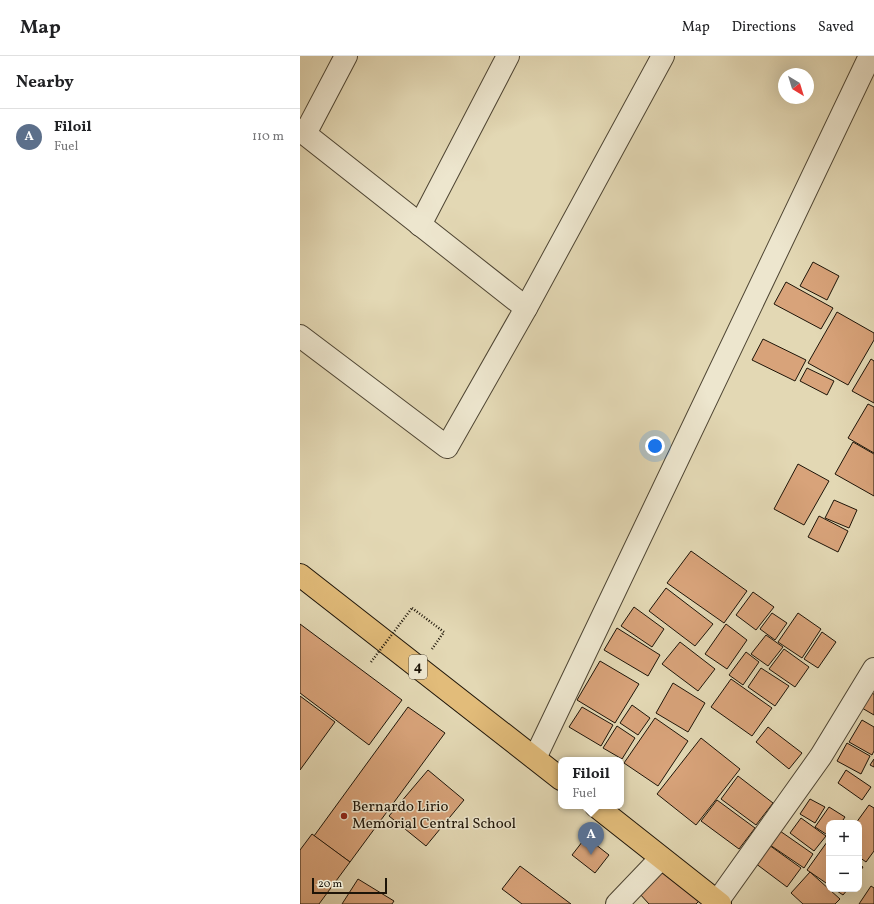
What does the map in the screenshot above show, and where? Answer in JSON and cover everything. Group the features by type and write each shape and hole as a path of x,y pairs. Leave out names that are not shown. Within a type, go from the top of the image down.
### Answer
{"highway":[{"name":"4","path":"300,575 558,777"},
{"path":"600,809 719,903"}],"street":[{"path":"346,56 302,132 526,308"},
{"path":"420,225 508,56"},
{"path":"300,336 447,447 526,308 663,56"},
{"path":"535,758 870,56"},
{"path":"719,903 821,756 874,669"},
{"path":"617,904 661,858"}],"path":[{"path":"371,662 412,608 444,632"}],"building":[{"path":"813,262 839,276 827,300 800,286"},
{"path":"786,282 833,308 821,329 774,304"},
{"path":"837,312 874,333 874,340 848,385 808,363"},
{"path":"763,339 806,360 795,381 752,360"},
{"path":"871,359 874,361 874,403 852,391"},
{"path":"807,368 834,381 827,395 800,381"},
{"path":"868,404 874,407 874,453 848,438"},
{"path":"853,442 874,454 874,496 835,474"},
{"path":"798,464 829,481 804,525 774,509"},
{"path":"834,500 857,510 849,528 825,518"},
{"path":"819,516 848,531 838,552 808,537"},
{"path":"691,551 747,591 724,623 667,583"},
{"path":"666,588 713,624 695,646 649,611"},
{"path":"753,592 774,607 756,630 736,615"},
{"path":"634,607 664,629 652,647 621,626"},
{"path":"772,613 787,623 775,640 760,629"},
{"path":"798,613 821,629 802,658 778,642"},
{"path":"300,624 402,700 369,745 300,693"},
{"path":"726,624 747,640 727,669 705,654"},
{"path":"617,628 660,655 648,676 604,650"},
{"path":"822,632 836,642 818,668 804,659"},
{"path":"766,635 783,647 768,666 751,654"},
{"path":"680,642 715,669 698,691 662,664"},
{"path":"784,649 809,667 795,687 769,669"},
{"path":"746,652 759,662 743,685 729,675"},
{"path":"600,661 639,684 615,723 577,700"},
{"path":"761,668 789,686 775,706 748,687"},
{"path":"731,679 772,708 752,736 711,707"},
{"path":"673,683 705,703 688,732 656,713"},
{"path":"871,693 874,694 874,715 862,708"},
{"path":"300,696 335,722 300,770"},
{"path":"632,705 650,718 638,735 620,723"},
{"path":"408,707 445,733 350,862 314,836"},
{"path":"582,707 613,725 601,746 569,727"},
{"path":"655,718 688,741 658,786 624,763"},
{"path":"862,720 874,727 874,751 872,755 849,742"},
{"path":"617,726 635,738 623,757 619,757 603,748"},
{"path":"768,727 802,753 789,769 756,742"},
{"path":"701,738 740,769 696,825 657,794"},
{"path":"847,743 870,756 861,774 837,761"},
{"path":"874,759 874,767 870,765"},
{"path":"428,770 464,800 426,846 389,816"},
{"path":"846,770 871,787 862,800 838,783"},
{"path":"738,776 773,803 756,825 721,799"},
{"path":"810,799 825,807 815,823 800,814"},
{"path":"717,800 755,828 739,849 701,821"},
{"path":"869,805 874,808 874,851 866,862 862,859 862,820 858,820"},
{"path":"829,807 845,817 843,820 826,820 826,834 815,827"},
{"path":"801,818 826,836 814,851 790,833"},
{"path":"780,831 813,854 804,868 770,845"},
{"path":"312,834 350,862 319,904 300,904 300,850"},
{"path":"586,837 609,855 595,873 572,855"},
{"path":"826,843 826,883 807,870"},
{"path":"769,845 801,868 787,887 755,863"},
{"path":"667,865 701,899 696,904 649,904 639,893"},
{"path":"520,866 571,904 522,904 502,889"},
{"path":"810,872 826,886 826,892 832,892 840,899 835,904 803,904 791,893"},
{"path":"358,879 394,901 392,904 342,904"},
{"path":"871,886 874,888 874,904 859,904"},
{"path":"838,892 846,892 843,895"}],"place":[{"name":"Bernardo Lirio Memorial Central School","path":"344,816"},
{"name":"Filoil","path":"591,855"}]}
